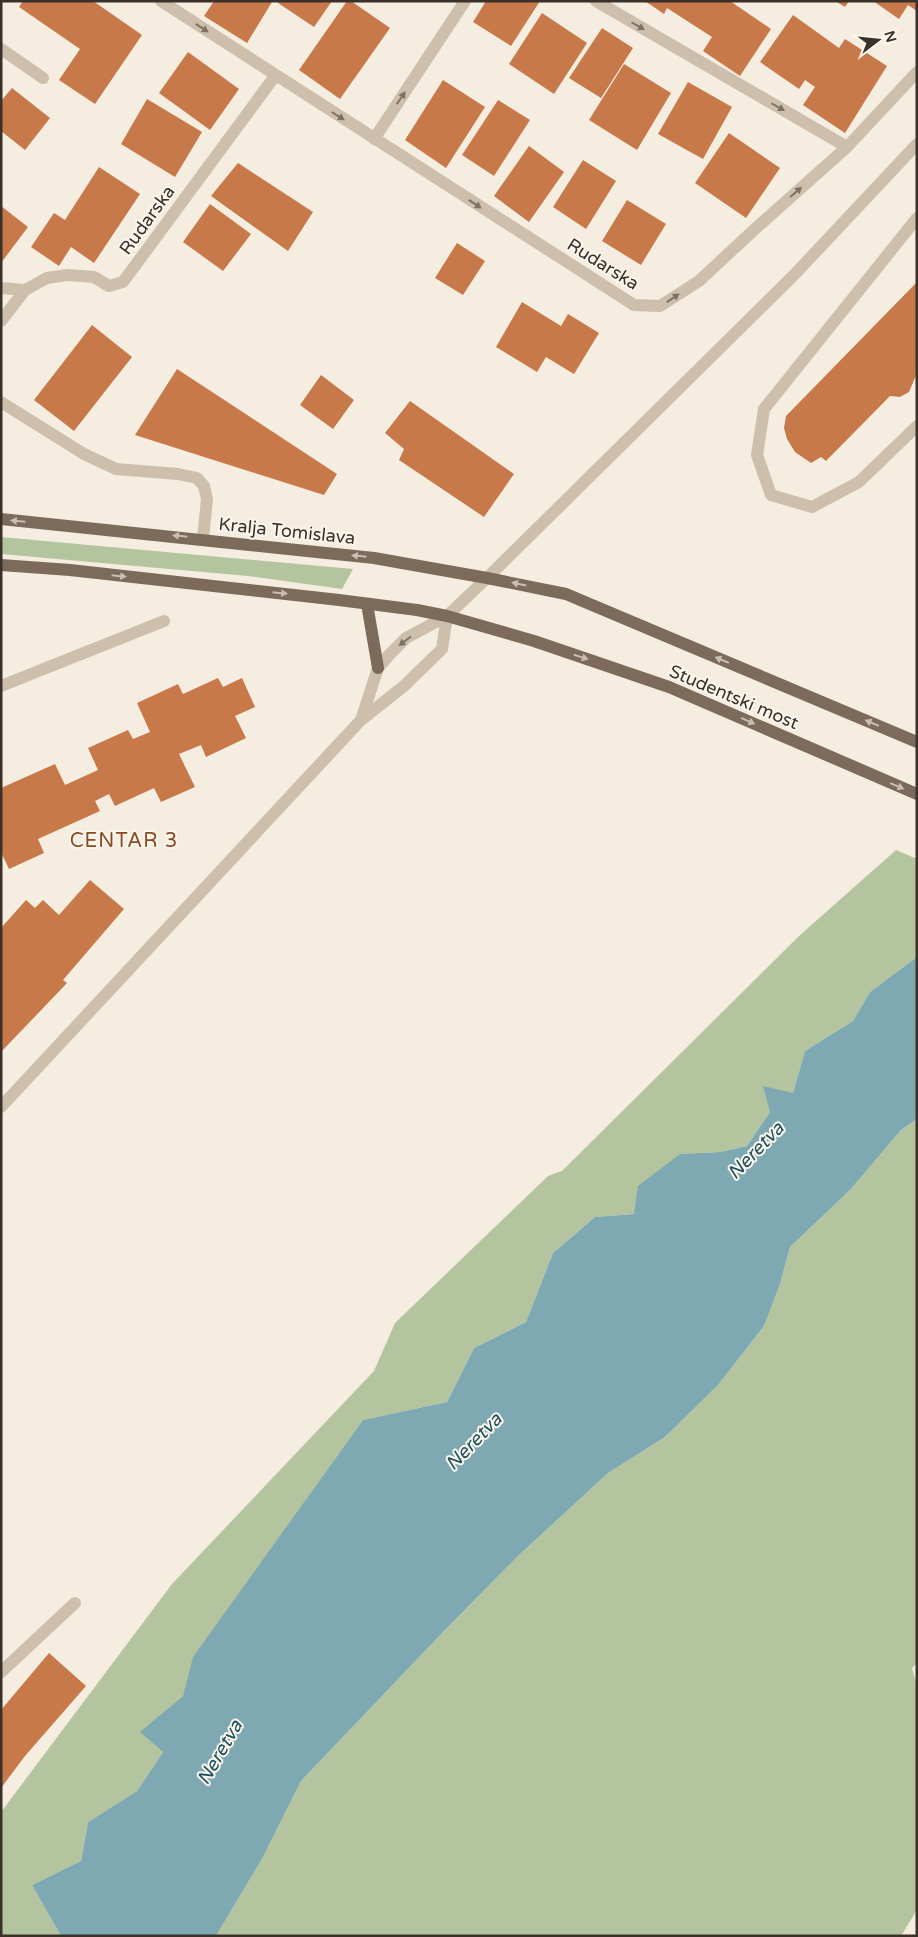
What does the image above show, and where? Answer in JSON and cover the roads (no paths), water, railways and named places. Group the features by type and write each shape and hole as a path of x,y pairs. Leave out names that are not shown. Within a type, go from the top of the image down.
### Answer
{"main road":[{"name":"Kralja Tomislava","path":"1,519 374,558 566,594"},
{"path":"1,565 80,571 417,610 447,616"},
{"name":"Studentski most","path":"566,594 917,742"},
{"path":"367,604 378,668"},
{"name":"Studentski most","path":"447,616 534,642 669,687 917,794"}],"street":[{"name":"Rudarska","path":"161,1 634,305 660,306 699,281 847,147 917,72"},
{"path":"374,139 465,1"},
{"path":"596,1 847,147"},
{"path":"1,49 43,78"},
{"name":"Rudarska","path":"25,290 47,278 68,275 94,278 109,286 123,282 275,76"},
{"path":"361,720 378,668 390,654 406,638 447,616 487,578 794,275 917,144"},
{"path":"917,218 764,409 757,455 771,495 812,508 859,482 917,426"},
{"path":"1,288 25,290"},
{"path":"1,321 25,290"},
{"path":"1,402 84,454 116,469 178,474 197,478 204,486 207,499 203,539"},
{"path":"1,1107 361,720 404,686 442,649 447,616"},
{"path":"1,686 164,621"},
{"path":"1,1672 75,1603"}],"water":[{"name":"Neretva","path":"917,957 917,1119 901,1130 850,1190 790,1247 780,1284 764,1326 718,1385 665,1437 608,1473 518,1556 301,1781 263,1857 216,1936 61,1936 32,1885 81,1861 88,1822 137,1791 163,1752 140,1732 183,1696 193,1657 363,1420 447,1402 474,1348 526,1322 553,1253 595,1217 634,1214 638,1186 680,1154 720,1152 747,1146 770,1112 763,1086 793,1093 805,1051 853,1021 870,992"}],"district":[{"name":"CENTAR 3","path":"124,840"}]}
